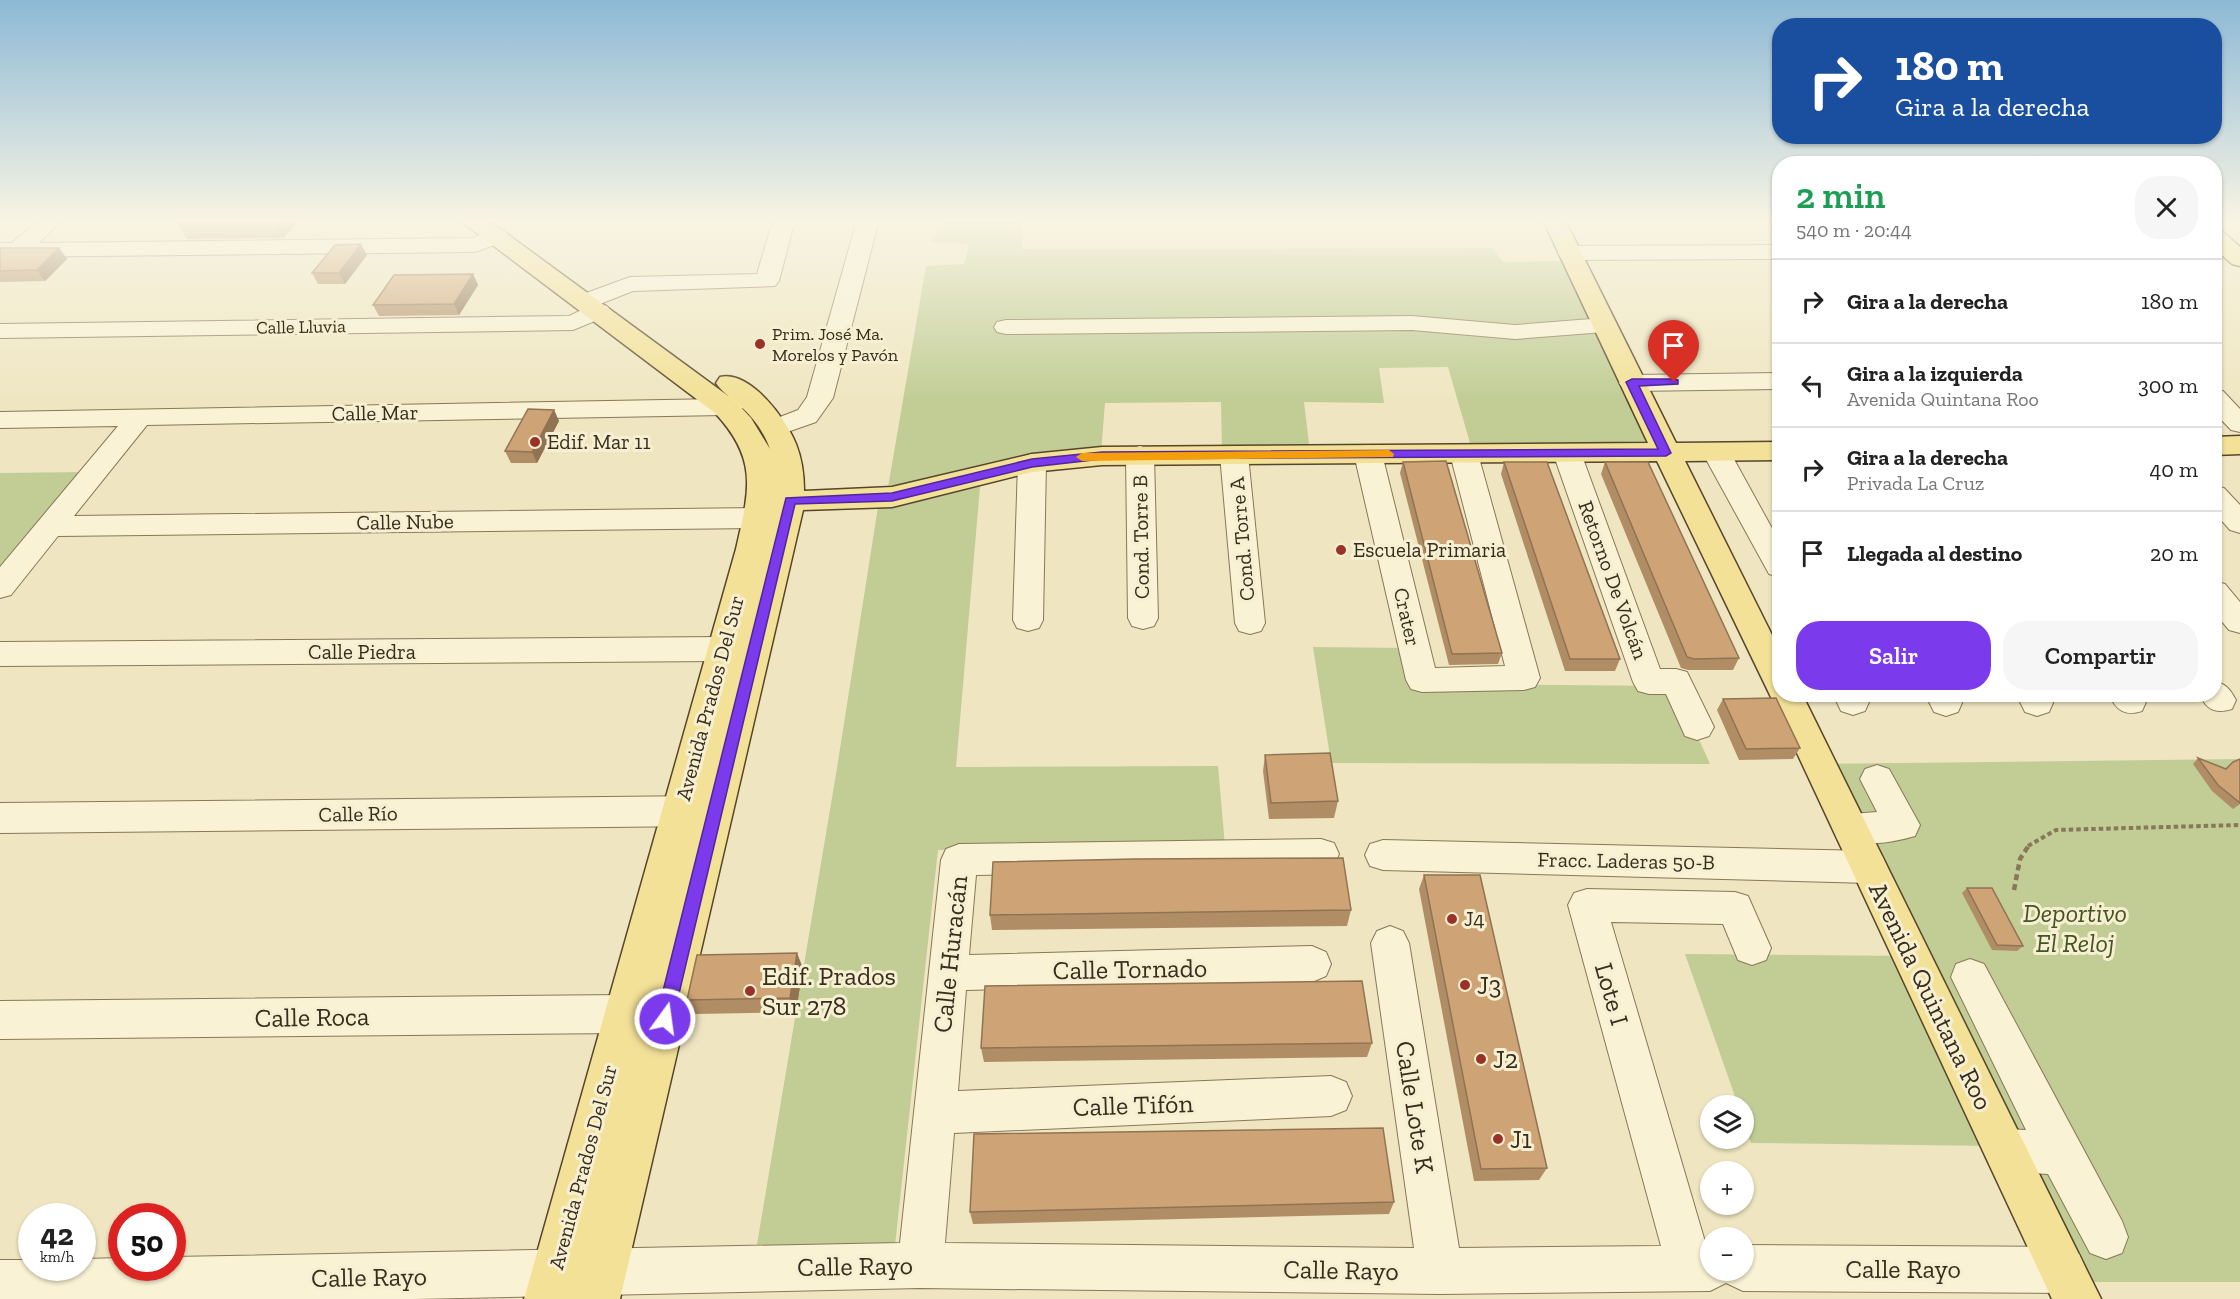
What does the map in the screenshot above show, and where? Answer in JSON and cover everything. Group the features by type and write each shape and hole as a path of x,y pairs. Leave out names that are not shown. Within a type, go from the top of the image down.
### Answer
{"main road":[{"name":"Avenida Prados Del Sur","path":"551,1287 723,649 770,507 791,477 784,446 776,428 736,402 571,281"},
{"path":"1582,281 1772,669"},
{"name":"Avenida Prados Del Sur","path":"599,1286 716,811 770,507 757,448 742,423 736,402"},
{"path":"770,507 892,497 1032,463 1083,457 1772,451"},
{"name":"Avenida Quintana Roo","path":"1789,702 2070,1285"}],"street":[{"name":"Calle Lluvia","path":"0,331 573,323 598,301 630,284 767,281"},
{"path":"776,428 807,416 820,398 852,281"},
{"path":"1006,327 1412,323 1515,332 1604,325"},
{"path":"1632,382 1772,381"},
{"name":"Calle Mar","path":"0,420 736,402"},
{"path":"2222,415 2234,442"},
{"path":"0,587 140,417"},
{"path":"1716,452 1772,554"},
{"name":"Retorno De Volcán","path":"1567,453 1649,682 1676,681 1697,727"},
{"name":"Crater","path":"1368,454 1422,680 1524,678 1464,454"},
{"name":"Cond. Torre B","path":"1140,455 1143,618"},
{"name":"Cond. Torre A","path":"1234,455 1250,623"},
{"path":"1028,620 1032,463"},
{"path":"2222,504 2240,523"},
{"name":"Calle Nube","path":"52,526 770,507"},
{"path":"2222,601 2240,622"},
{"name":"Calle Piedra","path":"0,654 723,649"},
{"path":"1851,829 1902,825 1877,779"},
{"name":"Calle Río","path":"0,818 716,811"},
{"name":"Calle Huracán","path":"920,1265 959,860 1321,854"},
{"name":"Fracc. Laderas 50-B","path":"1383,855 1869,867"},
{"name":"Lote I","path":"1700,1268 1587,905 1735,908 1752,948"},
{"name":"Calle Lote K","path":"1390,943 1440,1271"},
{"name":"Calle Tornado","path":"948,973 1312,964"},
{"path":"1970,976 2060,1153 2106,1237"},
{"name":"Calle Roca","path":"0,1020 624,1014"},
{"name":"Calle Tifón","path":"934,1113 1331,1096"},
{"path":"2006,1150 2060,1153"},
{"name":"Calle Rayo","path":"0,1283 551,1287 599,1286 920,1265 1440,1271 1700,1268"},
{"name":"Calle Rayo","path":"1754,1269 2070,1285"}],"path":[{"path":"2014,890 2018,857 2034,840 2056,830 2240,825"}],"green space":[{"path":"923,281 1584,281 1679,459 1472,450 1448,367 1379,368 1384,403 1304,402 1310,452 1222,452 1221,402 1105,403 1101,453 981,475 956,767 1218,766 1225,846 938,850 893,1264 753,1268 837,768 880,494 887,493"},
{"path":"84,472 0,572 0,473"},
{"path":"1313,647 1409,648 1417,684 1675,686 1710,764 1331,763"},
{"name":"Deportivo El Reloj","path":"2240,759 2240,1282 2086,1282 1994,1146 1754,1143 1754,1095 1734,1095 1685,954 1905,956 1813,764"}],"building":[{"path":"390,281 469,281 454,304 373,305"},
{"path":"528,409 554,410 532,452 505,451"},
{"path":"1446,461 1502,653 1452,654 1403,462"},
{"path":"1504,462 1547,462 1620,659 1570,659"},
{"path":"1605,462 1648,462 1739,658 1694,659 1687,657"},
{"path":"1772,698 1772,702 1778,702 1800,748 1746,749 1723,699"},
{"path":"1330,753 1338,801 1271,803 1265,755"},
{"path":"2198,758 2226,769 2240,759 2240,803 2218,785"},
{"path":"1343,858 1351,910 990,915 993,862"},
{"path":"1424,875 1480,875 1547,1168 1481,1169"},
{"path":"1967,888 1992,888 2023,946 1997,945"},
{"path":"797,953 790,998 687,1000 697,955"},
{"path":"1362,981 1372,1043 981,1048 985,986"},
{"path":"1383,1128 1394,1202 970,1212 974,1134"}],"slow traffic":[{"path":"1082,457 1389,454"}],"place":[{"name":"Prim. José Ma. Morelos y Pavón","path":"760,344"},
{"name":"Edif. Mar 11","path":"535,442"},
{"name":"Escuela Primaria","path":"1341,550"},
{"name":"J4","path":"1452,919"},
{"name":"J3","path":"1465,985"},
{"name":"Edif. Prados Sur 278","path":"750,991"},
{"name":"J2","path":"1481,1059"},
{"name":"J1","path":"1498,1139"}],"route":[{"path":"665,1019 790,501 892,497 917,493 1032,463 1083,457 1666,453 1632,382 1674,382"}]}
